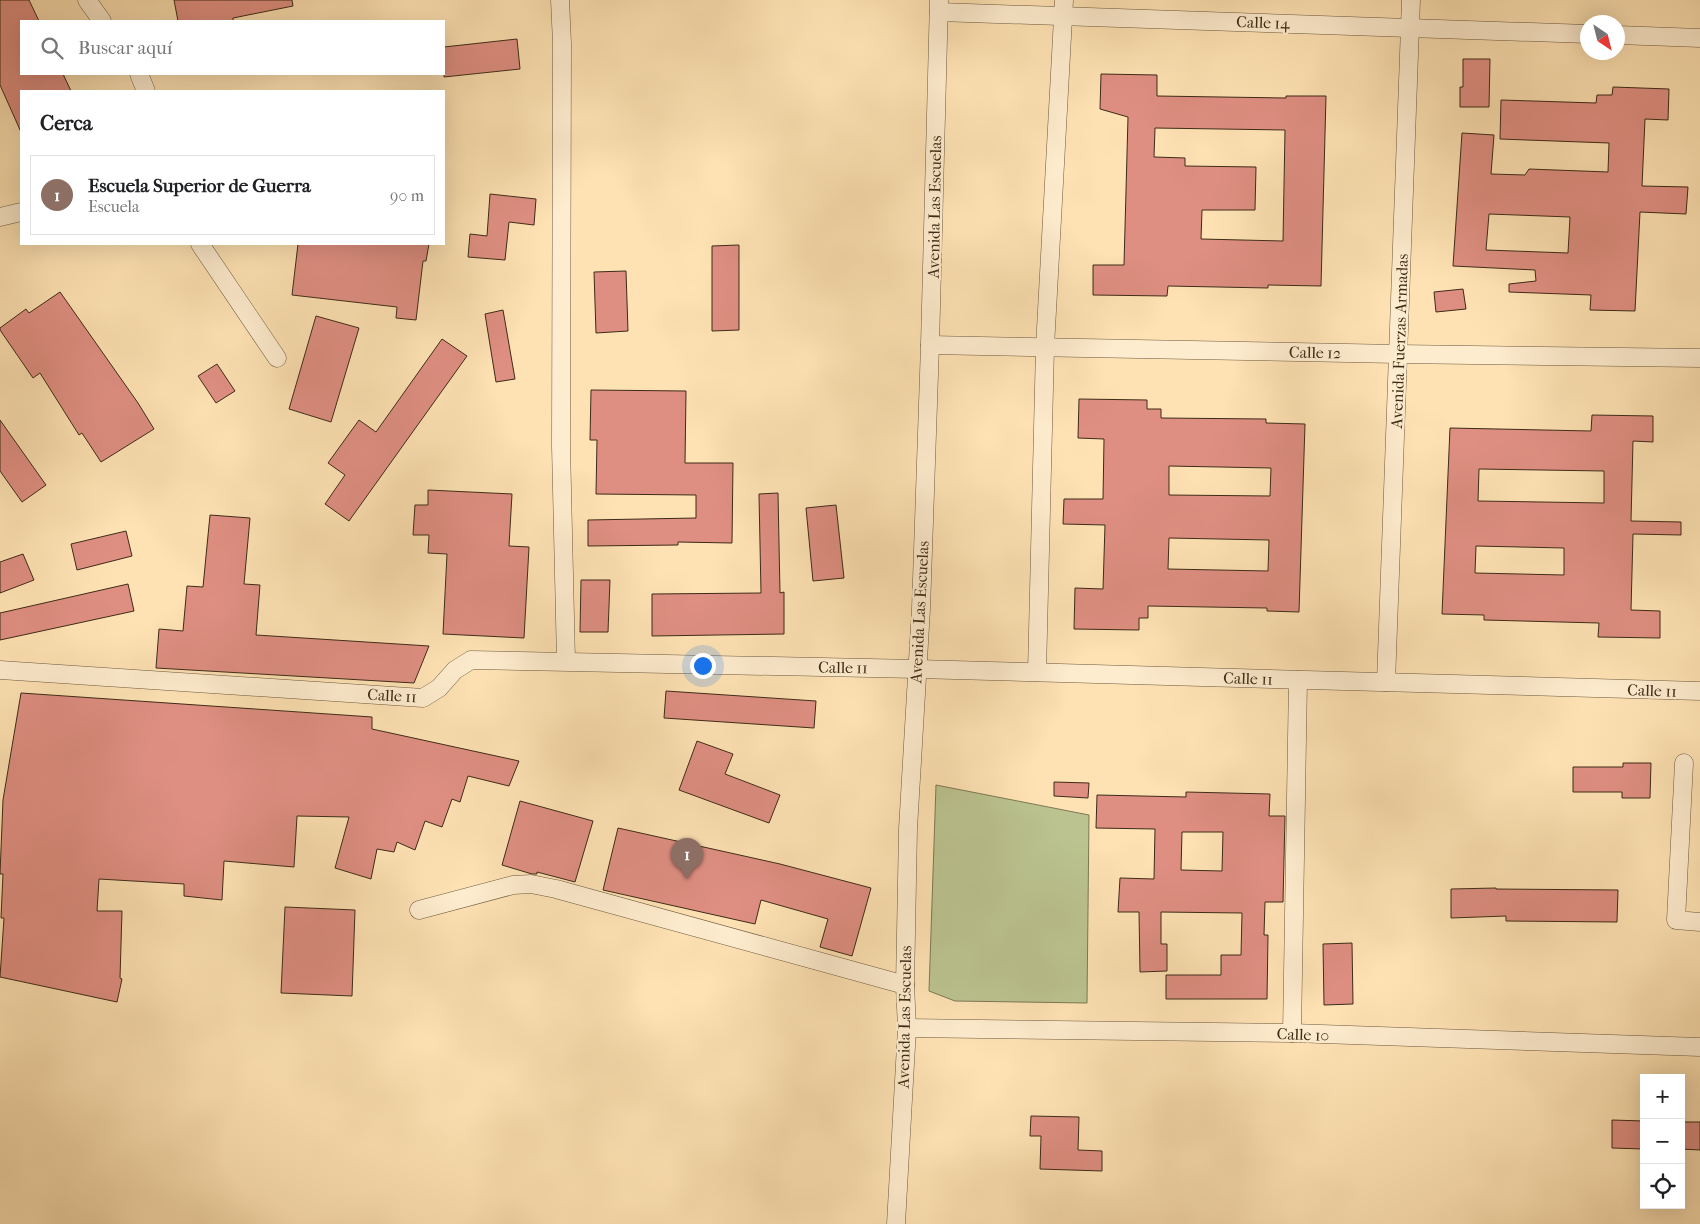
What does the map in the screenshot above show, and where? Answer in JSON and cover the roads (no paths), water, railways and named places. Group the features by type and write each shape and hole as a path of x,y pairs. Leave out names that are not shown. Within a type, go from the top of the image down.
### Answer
{"street":[{"path":"87,0 101,20"},
{"path":"560,0 562,43 561,446 566,662"},
{"name":"Avenida Fuerzas Armadas","path":"1386,682 1411,0"},
{"name":"Calle 14","path":"939,6 1064,8 1410,27 1580,34"},
{"name":"Avenida Las Escuelas","path":"896,1224 907,1028 905,985 908,829 917,669 930,345 939,6"},
{"path":"1037,672 1046,347 1064,8"},
{"path":"1625,35 1700,38"},
{"path":"139,75 146,90"},
{"path":"0,217 20,212"},
{"path":"201,245 277,358"},
{"name":"Calle 12","path":"930,345 1700,358"},
{"name":"Calle 11","path":"0,670 423,698 440,688 455,670 471,660 1037,672 1700,691"},
{"path":"1292,1034 1298,680"},
{"path":"1684,763 1676,920 1700,922"},
{"path":"419,910 513,886 531,884 556,889 905,985"},
{"name":"Calle 10","path":"907,1028 1292,1034 1700,1047"}],"place":[{"name":"Escuela Superior de Guerra","path":"687,879"}]}
